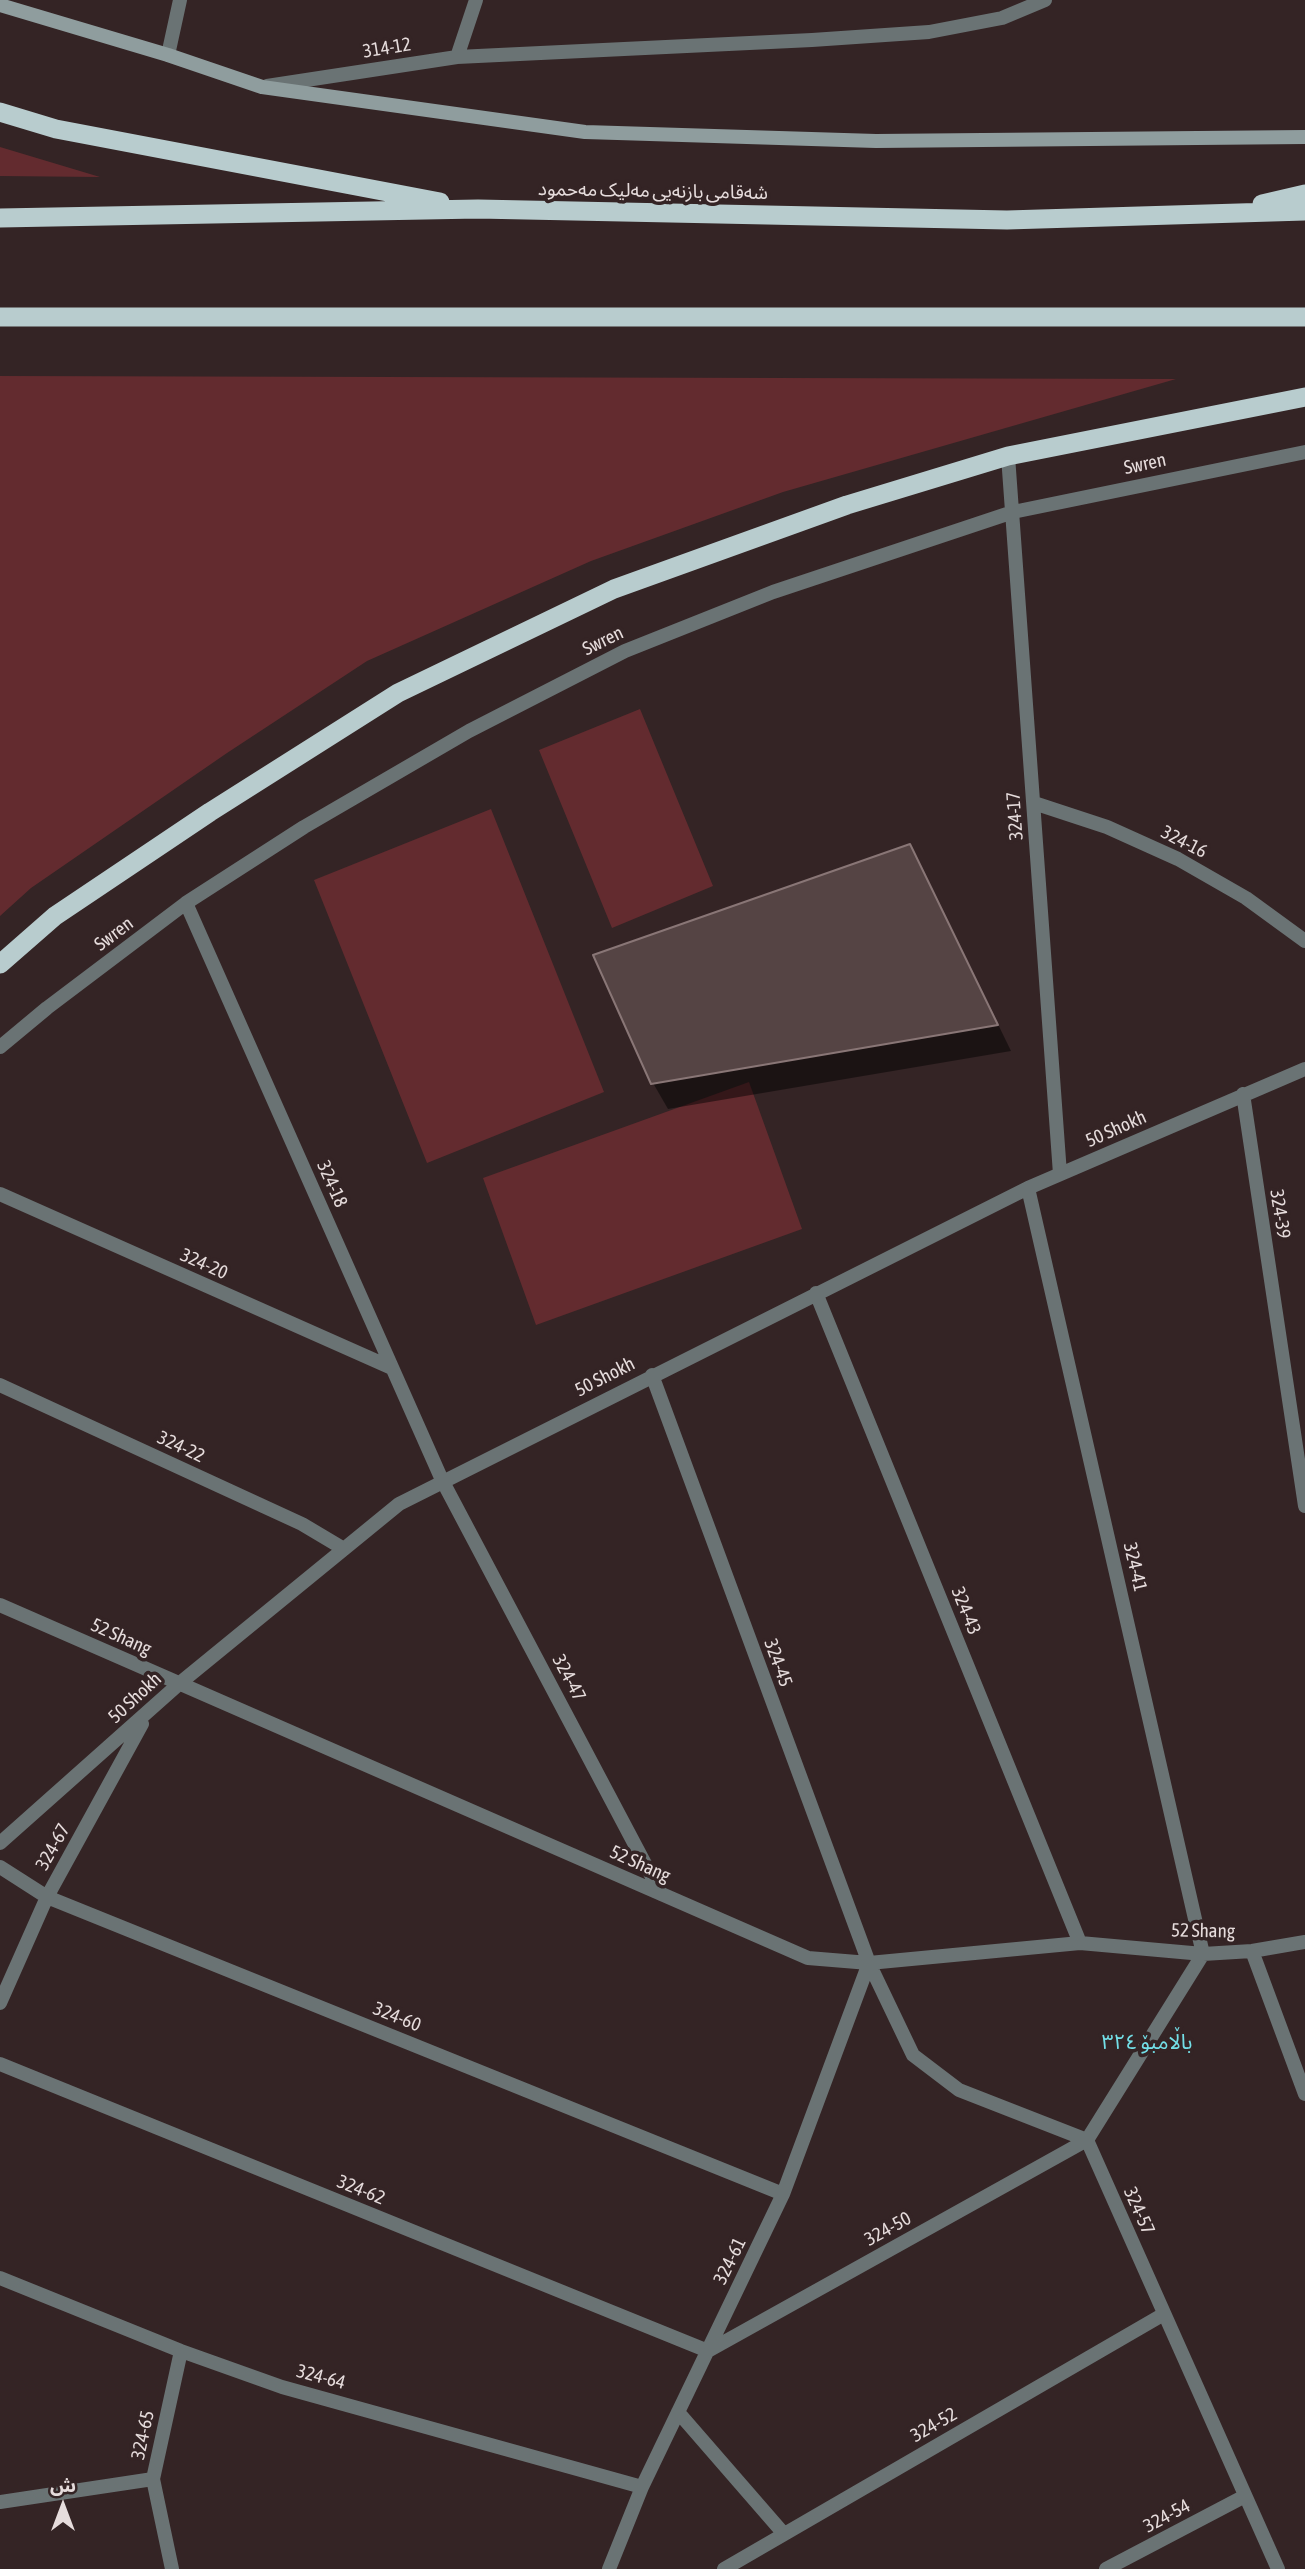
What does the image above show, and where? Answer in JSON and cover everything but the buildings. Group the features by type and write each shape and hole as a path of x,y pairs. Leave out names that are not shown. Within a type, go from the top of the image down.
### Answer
{"highway":[{"path":"0,112 56,129 478,209"},
{"path":"1220,213 1305,194"},
{"name":"شەقامی بازنەیی مەلیک مەحمود","path":"0,218 478,209 1007,220 1305,211"},
{"path":"0,317 1305,317"},
{"path":"0,964 66,908 210,811 398,693 614,589 847,505 1008,456 1305,397"}],"main road":[{"path":"0,5 168,55 262,87 585,132 876,141 1305,137"}],"street":[{"path":"168,55 180,0"},
{"path":"457,57 476,0"},
{"name":"314-12","path":"262,87 457,57 929,32 1002,18 1045,0"},
{"name":"Swren","path":"0,1047 47,1008 186,904 304,827 468,731 625,651 773,592 1013,512 1305,452"},
{"name":"324-17","path":"1008,456 1060,1174"},
{"name":"324-16","path":"1034,803 1107,827 1178,859 1246,898 1305,941"},
{"name":"324-18","path":"186,904 442,1480"},
{"name":"50 Shokh","path":"0,1843 180,1683 399,1504 442,1480 1028,1188 1305,1069"},
{"name":"324-39","path":"1243,1094 1305,1506"},
{"name":"324-41","path":"1028,1188 1203,1954"},
{"name":"324-20","path":"0,1194 392,1368"},
{"name":"324-43","path":"816,1293 1080,1943"},
{"name":"324-45","path":"652,1375 869,1963"},
{"name":"324-22","path":"0,1385 302,1524 344,1549"},
{"name":"324-47","path":"442,1480 661,1894"},
{"name":"52 Shang","path":"0,1605 808,1958 869,1963 1080,1943 1203,1954 1252,1951 1305,1941"},
{"name":"324-67","path":"0,2003 47,1897 148,1714"},
{"name":"324-60","path":"0,1867 47,1897 783,2194"},
{"path":"1252,1951 1305,2094"},
{"path":"869,1963 913,2054 959,2090 1087,2140 1203,1954"},
{"name":"324-61","path":"610,2569 642,2487 783,2194 869,1963"},
{"name":"324-62","path":"0,2064 708,2351"},
{"name":"324-57","path":"1087,2140 1278,2569"},
{"name":"324-50","path":"708,2351 1087,2140"},
{"name":"324-64","path":"0,2277 181,2351 282,2387 642,2487"},
{"name":"324-52","path":"724,2569 1164,2314"},
{"name":"324-65","path":"172,2569 153,2479 181,2351"},
{"path":"678,2412 784,2534"},
{"path":"0,2502 153,2479"},
{"name":"324-54","path":"1107,2569 1245,2497"}],"shaded area":[{"path":"0,147 100,177 0,176"},
{"path":"0,376 1176,379 783,492 591,561 367,661 227,753 31,888 0,916"},
{"path":"640,709 713,886 612,928 539,750"},
{"path":"491,809 604,1092 427,1163 314,880"},
{"path":"749,1082 802,1229 536,1325 483,1178"}],"district":[{"name":"باڵامبۆ ٣٢٤","path":"1147,2042"}]}
